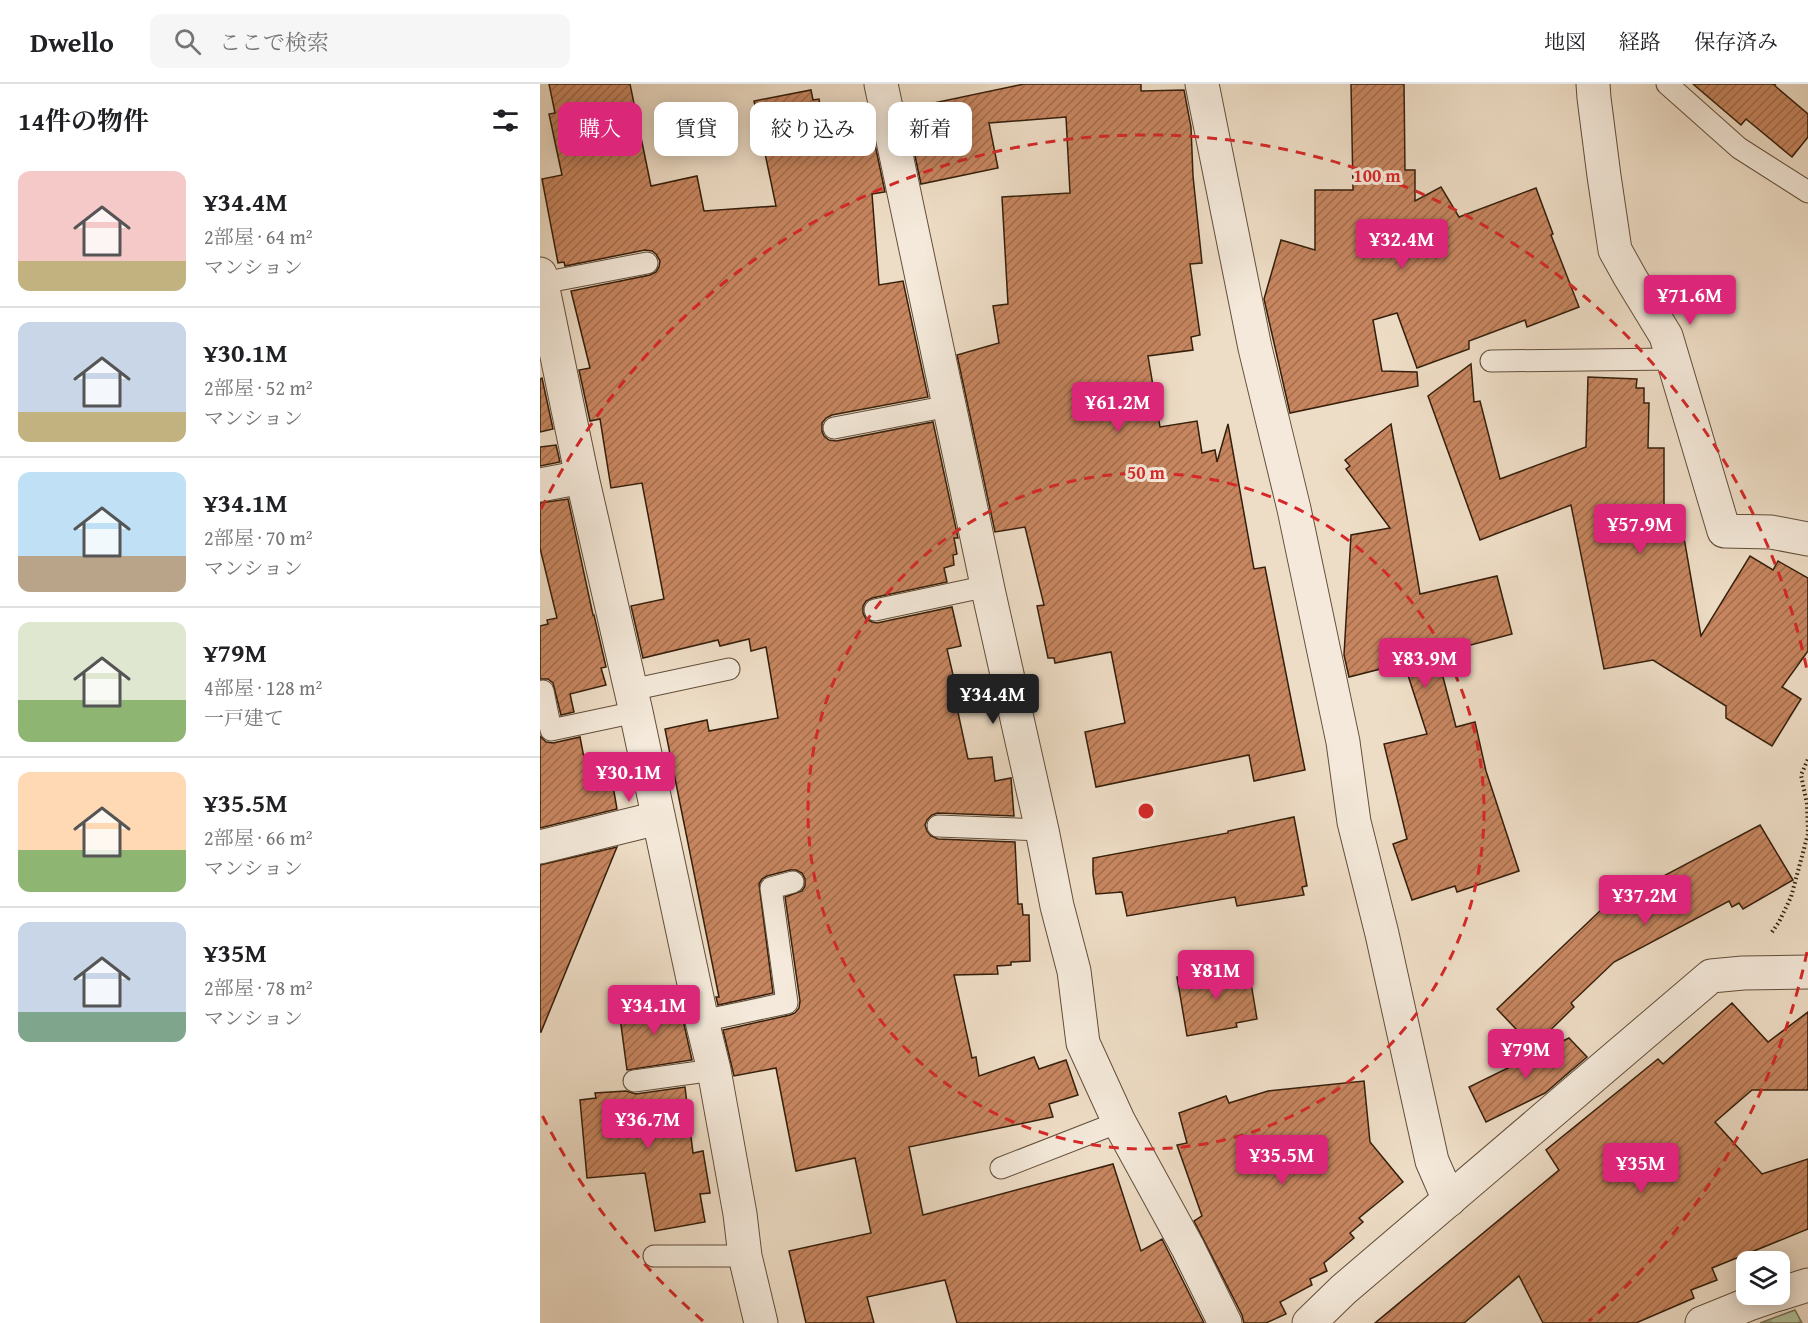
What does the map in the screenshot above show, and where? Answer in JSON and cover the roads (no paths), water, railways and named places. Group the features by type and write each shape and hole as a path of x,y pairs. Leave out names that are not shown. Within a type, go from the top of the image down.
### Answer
{"street":[{"path":"881,84 1057,906 1074,971 1083,1043 1119,1122 1188,1248 1225,1323"},
{"path":"1202,84 1255,348 1294,509 1343,742 1354,822 1432,1161 1449,1200"},
{"path":"1593,84 1615,250 1666,336 1724,531 1771,532 1808,539"},
{"path":"541,279 549,359 582,477 634,701 714,1070 740,1214 744,1256 761,1323"},
{"path":"540,485 582,477"},
{"path":"540,847 658,818"},
{"path":"1309,1323 1343,1290 1711,975 1808,972"},
{"path":"1790,1291 1808,1285"},
{"path":"1702,1323 1747,1305"}],"lane":[{"path":"1667,84 1739,148 1808,192"},
{"path":"541,279 647,263"},
{"path":"1491,361 1673,359"},
{"path":"834,428 950,406"},
{"path":"875,610 988,586"},
{"path":"543,691 551,730 729,669"},
{"path":"938,826 1042,830"},
{"path":"702,1021 787,1002 771,888 794,882"},
{"path":"634,1081 714,1070"},
{"path":"1001,1168 1119,1122"},
{"path":"654,1256 744,1256"}]}
